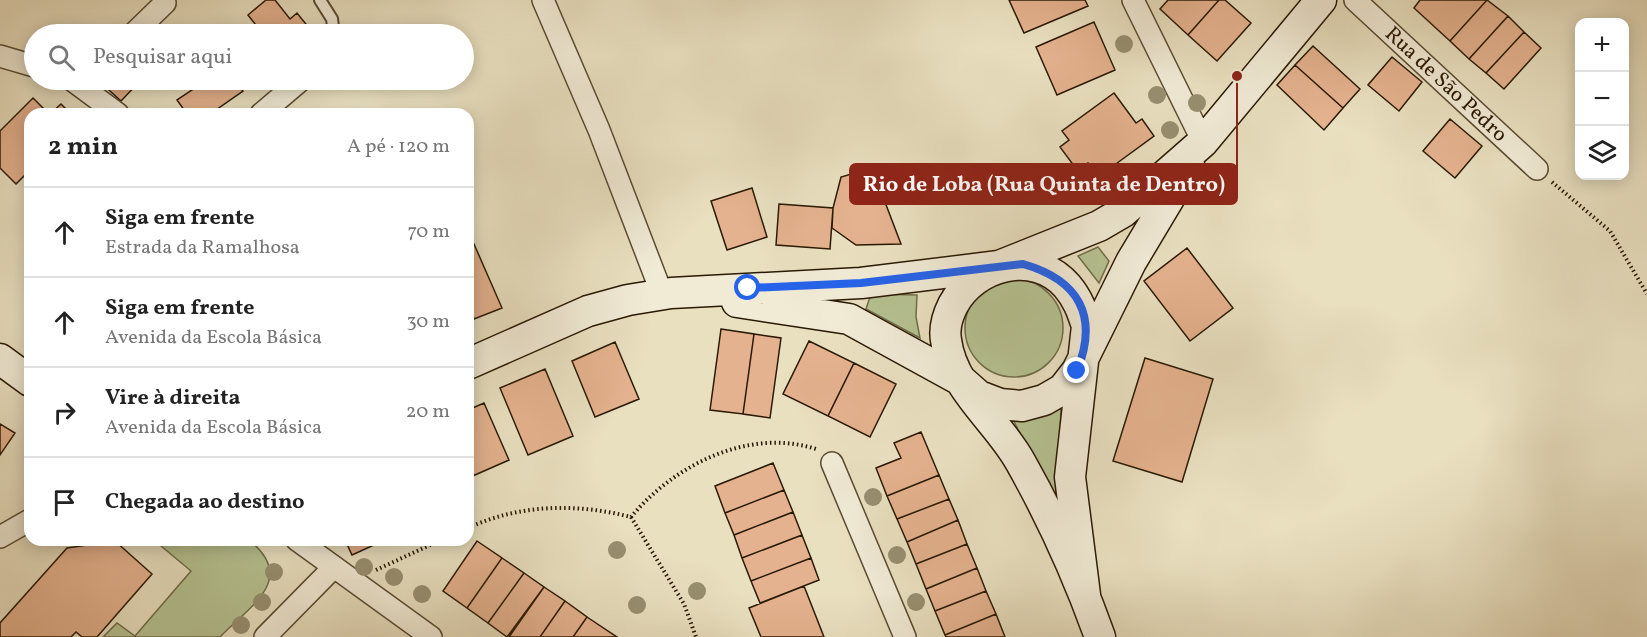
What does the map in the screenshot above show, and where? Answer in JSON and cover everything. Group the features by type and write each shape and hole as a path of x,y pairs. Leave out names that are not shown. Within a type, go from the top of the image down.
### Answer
{"street":[{"path":"543,0 667,293"},
{"path":"1133,0 1203,142"},
{"path":"667,293 849,319 962,381 979,396 1000,404 1022,406 1044,400 1063,389 1077,371 1131,262 1203,142 1321,0"},
{"name":"Rua de São Pedro","path":"1355,0 1537,169"},
{"path":"143,24 166,1"},
{"path":"0,56 24,63"},
{"path":"86,90 110,108"},
{"path":"268,108 290,90"},
{"path":"1100,637 1085,595 1020,460 950,361 945,338 948,314 959,293 977,276 1099,226 1123,212 1203,142"},
{"path":"474,361 588,311 667,293 861,283 1023,264 1046,271 1065,284 1082,311 1087,327 1086,351 1074,425 1070,477 1085,595"},
{"path":"0,359 24,377"},
{"path":"832,463 905,637"},
{"path":"0,537 24,523"},
{"path":"305,546 431,637"},
{"path":"265,637 334,567"}],"lane":[{"path":"320,0 333,24"}],"path":[{"path":"1537,169 1610,231 1647,294"},
{"path":"631,517 673,476 690,465 735,450 785,442 798,443 817,449 832,463"},
{"path":"474,526 531,509 557,507 609,511 631,517 684,604 696,637"},
{"path":"354,582 429,546"}],"green space":[{"path":"1098,247 1109,261 1099,283 1078,256"},
{"path":"1014,279 1033,282 1049,293 1060,309 1063,328 1060,347 1049,363 1033,374 1014,377 995,374 979,363 968,347 965,328 968,309 979,293 995,282"},
{"path":"871,294 917,295 916,317 920,338 866,309"},
{"path":"1061,407 1058,503 1050,497 1013,419 1031,419"},
{"path":"161,546 255,546 263,554 269,567 269,580 264,592 255,603 220,637 103,637 117,623 135,636 191,571"}],"building":[{"path":"266,0 275,0 290,19 297,13 306,24 255,24 248,15"},
{"path":"1009,0 1085,0 1088,6 1024,33"},
{"path":"1168,0 1219,0 1188,35 1160,9"},
{"path":"1219,0 1225,0 1251,23 1217,61 1188,35"},
{"path":"1420,0 1487,0 1450,41 1414,8"},
{"path":"1487,0 1508,16 1469,59 1450,41"},
{"path":"1508,16 1524,32 1486,73 1469,59"},
{"path":"1094,22 1115,70 1057,95 1036,47"},
{"path":"1524,32 1541,48 1504,89 1486,73"},
{"path":"1313,46 1360,89 1343,108 1295,65"},
{"path":"1392,57 1422,82 1399,111 1368,85"},
{"path":"1295,65 1343,108 1324,130 1277,85"},
{"path":"109,90 131,90 121,101"},
{"path":"192,90 243,91 219,108 183,108 177,100"},
{"path":"1114,93 1136,123 1142,119 1154,136 1098,177 1088,163 1077,170 1060,147 1069,140 1062,131"},
{"path":"33,98 43,108 24,108 24,176 16,184 0,168 0,131"},
{"path":"1450,119 1482,146 1455,178 1423,151"},
{"path":"872,168 901,244 856,245 832,228 833,208 841,177"},
{"path":"752,188 767,237 727,250 711,201"},
{"path":"779,204 833,208 830,249 776,245"},
{"path":"474,244 502,308 474,319"},
{"path":"1187,248 1233,308 1190,341 1144,281"},
{"path":"721,329 754,334 743,414 710,410"},
{"path":"754,334 781,338 770,418 743,414"},
{"path":"809,341 854,363 828,416 783,394"},
{"path":"615,342 639,399 595,417 572,361"},
{"path":"1145,358 1213,379 1182,482 1113,461"},
{"path":"854,363 896,384 870,437 828,416"},
{"path":"545,369 573,436 528,455 500,388"},
{"path":"484,403 509,460 474,475 474,407"},
{"path":"0,424 15,433 0,455"},
{"path":"921,432 939,475 887,496 876,468 901,458 894,443"},
{"path":"773,463 784,490 725,513 715,486"},
{"path":"939,475 949,499 897,519 887,496"},
{"path":"784,490 793,512 734,535 725,513"},
{"path":"949,499 958,520 907,542 897,519"},
{"path":"793,512 802,535 742,558 734,535"},
{"path":"958,520 967,544 916,564 907,542"},
{"path":"802,535 811,558 751,581 742,558"},
{"path":"477,541 502,558 467,608 443,591"},
{"path":"967,544 977,568 926,589 916,564"},
{"path":"121,546 152,574 97,637 82,637 76,632 71,637 0,637 0,623 67,548"},
{"path":"348,546 372,546 352,555"},
{"path":"502,558 524,573 488,623 467,608"},
{"path":"811,558 819,580 760,603 751,581"},
{"path":"977,568 986,591 935,611 926,589"},
{"path":"524,573 544,587 507,637 488,623"},
{"path":"804,586 824,637 761,637 749,608"},
{"path":"544,587 565,601 540,637 509,637"},
{"path":"986,591 996,614 945,635 935,611"},
{"path":"565,601 587,617 573,637 540,637"},
{"path":"996,614 1005,637 946,637 945,635"},
{"path":"587,617 617,637 573,637"}],"place":[{"name":"Rio de Loba (Rua Quinta de Dentro)","path":"1237,76"}],"route":[{"path":"748,288 861,283 1023,264 1046,271 1065,284 1080,303 1087,327 1086,351 1077,371"}]}
